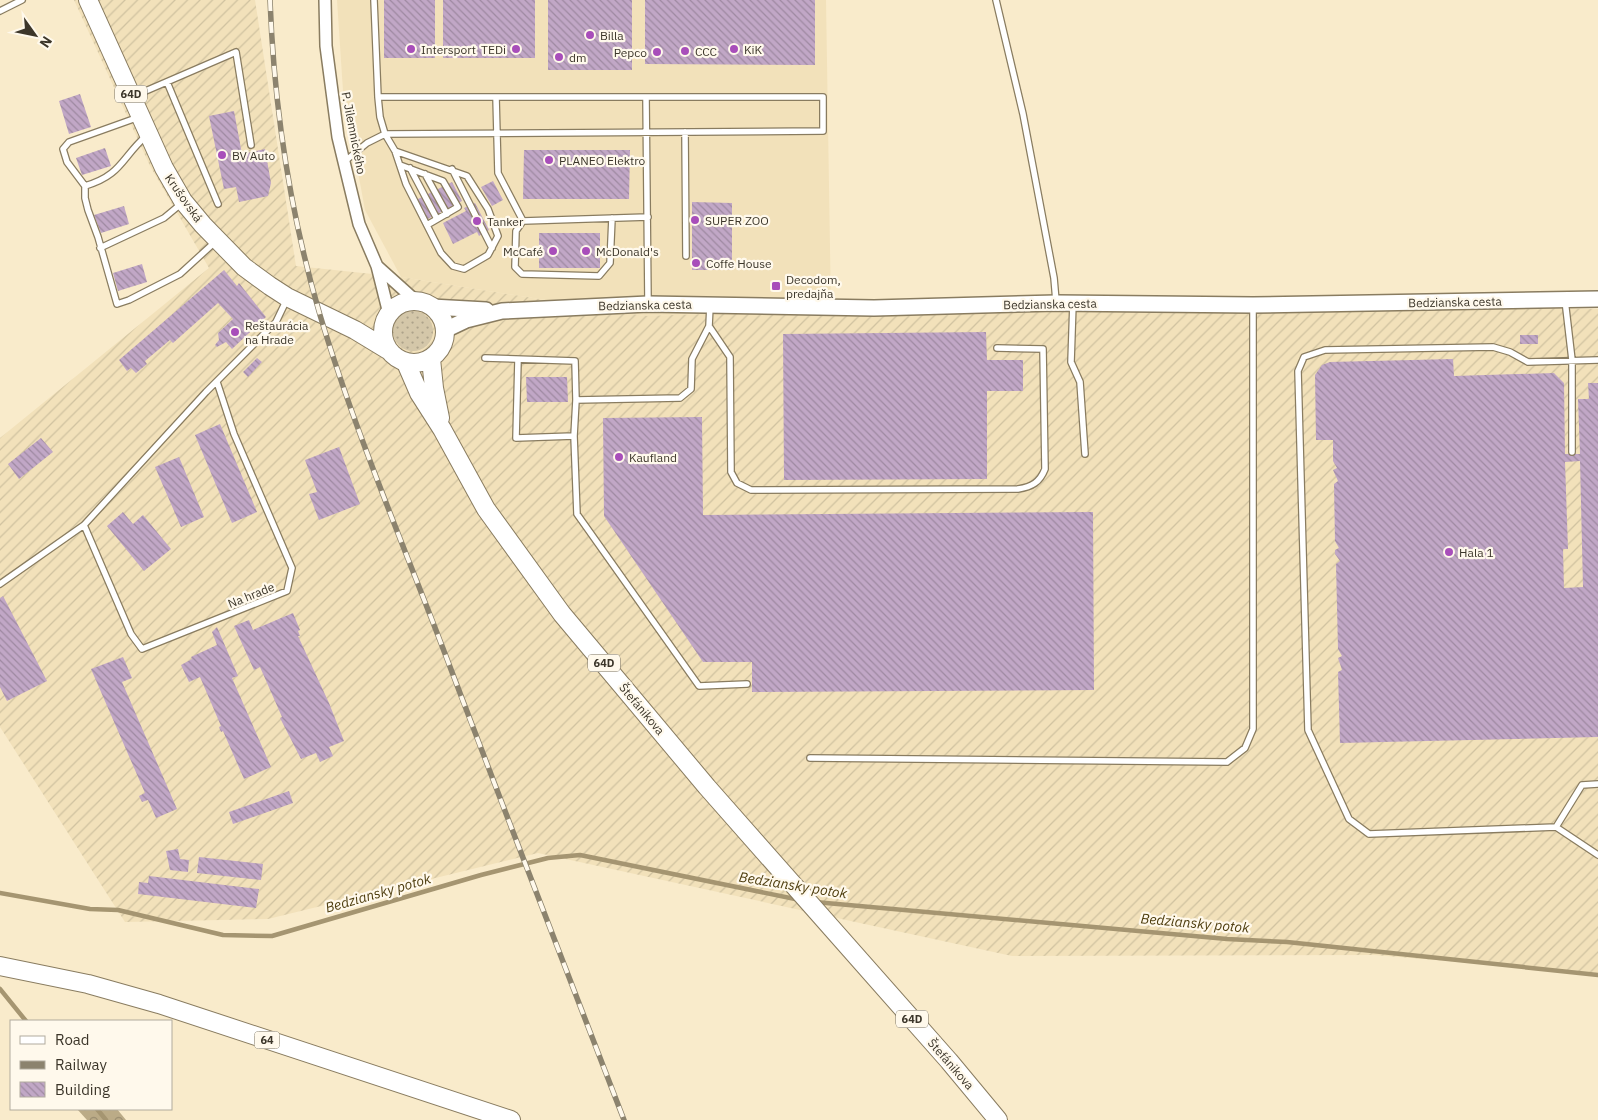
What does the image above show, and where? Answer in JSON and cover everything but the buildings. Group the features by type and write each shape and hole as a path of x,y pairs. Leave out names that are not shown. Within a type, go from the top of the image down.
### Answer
{"main road":[{"name":"Krušovská","path":"88,0 164,168 184,202 216,240 244,267 288,298 355,330 388,350"},
{"path":"355,330 387,319 403,303 424,304 442,319 446,330 442,346 431,359 422,363 406,363"},
{"path":"387,319 384,340 388,350"},
{"name":"64D","path":"388,350 396,358 406,363 419,393 442,429"},
{"name":"64D","path":"431,359 434,388 442,429"},
{"name":"Štefánikova","path":"442,429 486,510 562,614 707,787 998,1120"},
{"name":"64","path":"0,966 160,1004 511,1120"}],"street":[{"name":"P. Jilemnického","path":"325,0 326,46 338,137 359,224 377,266 387,319"},
{"name":"P. Jilemnického","path":"377,266 424,304"},
{"name":"Bedzianska cesta","path":"424,304 502,312 648,304 874,308 1056,303 1253,305 1598,299"},
{"name":"Bedzianska cesta","path":"446,330 466,320 502,312"}],"lane":[{"path":"0,11 22,0"},
{"path":"374,0 380,117 395,151 406,184 441,253 453,266 464,268 488,255 498,236 488,210 467,176 452,169 395,151"},
{"path":"996,0 1023,114 1054,278 1056,303"},
{"path":"132,97 236,52 251,145"},
{"path":"167,82 218,204"},
{"path":"496,97 498,173 523,221"},
{"path":"646,97 648,304"},
{"path":"344,162 367,143 386,134 823,131 823,97 378,98"},
{"path":"141,116 69,142 63,149 72,169 85,186 85,198 116,304 129,300 180,274 216,240"},
{"path":"685,132 686,256"},
{"path":"85,186 102,181 121,167 131,149 148,134"},
{"path":"400,165 443,181 458,207 427,225"},
{"path":"410,168 437,219"},
{"path":"452,169 492,248"},
{"path":"425,174 447,214"},
{"path":"100,248 164,218 184,202"},
{"path":"523,221 648,217"},
{"path":"523,221 516,231 515,258 515,267 522,274 599,276 610,263 612,218"},
{"path":"0,584 84,525 217,382 276,322 288,298"},
{"path":"1566,300 1572,360 1572,452"},
{"path":"1073,303 1072,362 1080,382 1085,454"},
{"path":"576,400 680,398 691,388 692,360 709,326 710,304"},
{"path":"810,758 1228,762 1245,748 1253,729 1253,305"},
{"path":"709,326 730,357 731,472 737,483 751,490 1018,489 1031,487 1042,478 1045,469 1043,349 997,348"},
{"path":"1598,360 1528,362 1510,352 1492,347 1325,350 1304,357 1298,371 1308,730 1349,820 1369,834 1556,827 1598,855"},
{"path":"484,358 575,361 576,400 574,436 577,514 699,686 747,684"},
{"path":"518,360 516,438 574,436"},
{"name":"Na hrade","path":"84,525 131,634 142,649 287,591 292,568 234,434 217,382"},
{"path":"1556,827 1582,785 1598,784"}],"shaded area":[{"path":"74,0 255,0 296,266 401,277 645,316 1071,302 1598,309 1598,973 1374,955 1012,956 538,853 268,919 125,922 0,727 0,438 209,268 150,166"},
{"path":"337,0 826,0 831,310 645,316 401,277 365,210 343,91"},
{"path":"417,311 424,314 430,320 433,331 432,339 424,348 417,351 409,351 402,348 394,339 393,327 396,320 405,312"}],"green space":[{"path":"78,1110 118,1110 126,1120 87,1120"}],"waterway":[{"name":"Bedziansky potok","path":"0,893 90,909 118,910 223,935 272,936 481,875 548,858 580,855 800,900"},
{"name":"Bedziansky potok","path":"815,902 1227,939 1287,942 1598,975"},
{"path":"0,989 25,1020"},
{"path":"98,1110 106,1120"}],"railway":[{"path":"270,0 275,80 285,159 300,238 320,315 376,478 624,1120"}],"place":[{"name":"Billa","path":"590,35"},
{"name":"Intersport","path":"411,49"},
{"name":"TEDi","path":"516,49"},
{"name":"KiK","path":"734,49"},
{"name":"CCC","path":"685,51"},
{"name":"Pepco","path":"657,52"},
{"name":"dm","path":"559,57"},
{"name":"BV Auto","path":"222,155"},
{"name":"PLANEO Elektro","path":"549,160"},
{"name":"SUPER ZOO","path":"695,220"},
{"name":"Tanker","path":"477,221"},
{"name":"McCafé","path":"553,251"},
{"name":"McDonald's","path":"586,251"},
{"name":"Coffe House","path":"696,263"},
{"name":"Decodom, predajňa","path":"776,286"},
{"name":"Reštaurácia na Hrade","path":"235,332"},
{"name":"Kaufland","path":"619,457"},
{"name":"Hala 1","path":"1449,552"}]}
